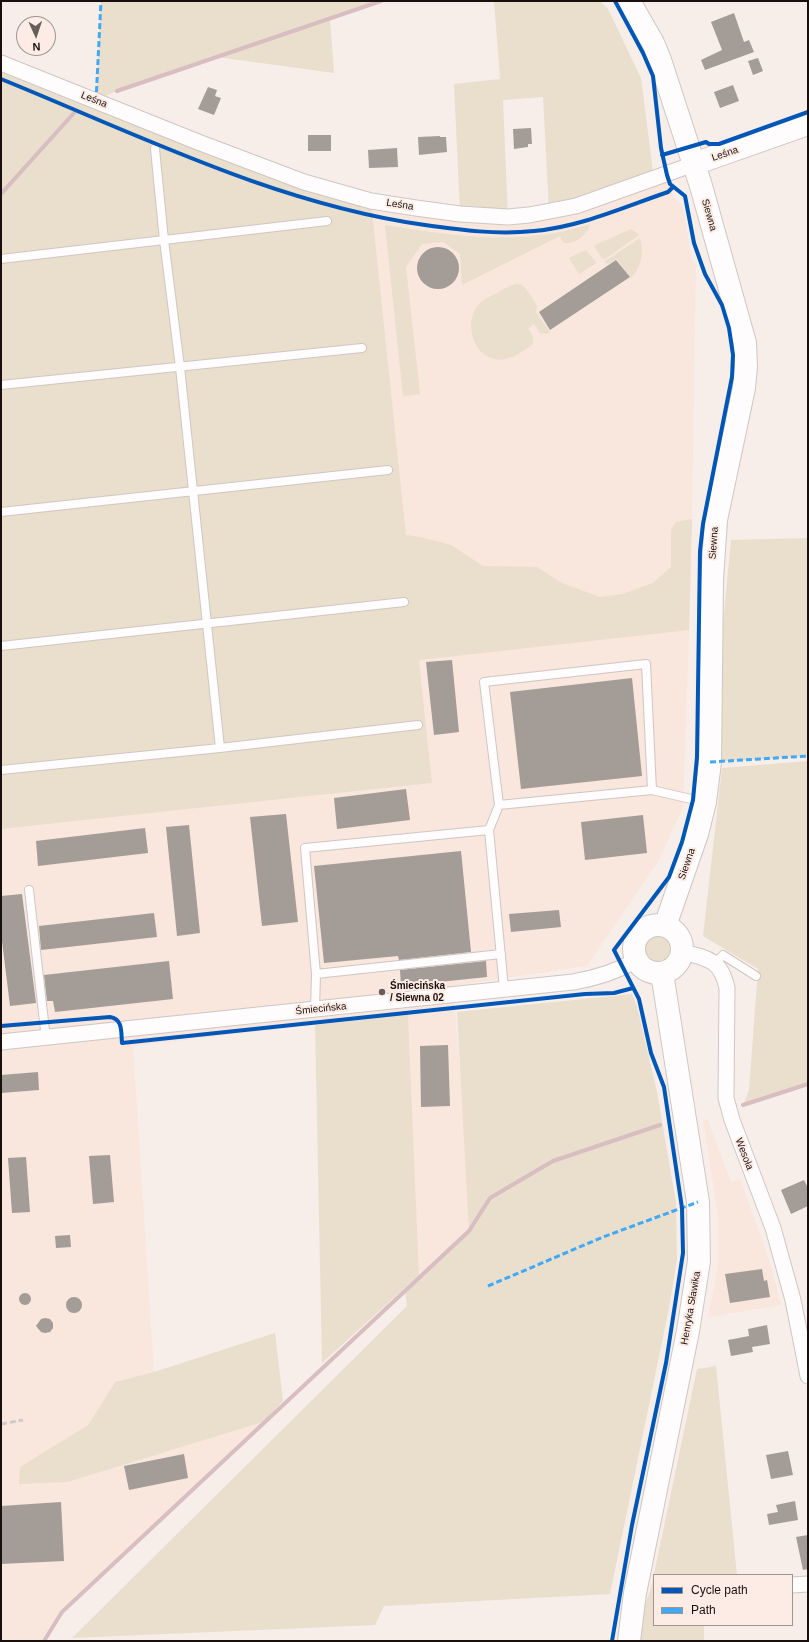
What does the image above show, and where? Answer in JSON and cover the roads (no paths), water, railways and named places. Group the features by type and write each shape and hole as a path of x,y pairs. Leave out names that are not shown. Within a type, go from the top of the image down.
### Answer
{"main road":[{"name":"Siewna","path":"629,1 653,43 660,60 694,164 745,343 746,366 740,409 716,520 712,580 710,762 705,802 697,834 665,926"},
{"name":"Leśna","path":"694,164 808,124"},
{"path":"651,926 665,926 676,933 682,945 682,952 676,966 662,973 647,971 637,960 634,946 639,935 651,926"},
{"name":"Henryka Sławika","path":"629,1641 635,1593 689,1324 699,1261 698,1202 662,973"}],"street":[{"name":"Leśna","path":"1,63 198,142 304,182 371,201 416,208 460,214 508,217 529,215 576,206 694,164"},
{"path":"682,952 705,957 715,964"},
{"name":"Śmiecińska","path":"1,1042 46,1039 597,978 637,960"},
{"name":"Wesoła","path":"715,964 724,974 727,988 726,1098 732,1120 773,1228 794,1300 808,1376"},
{"path":"793,1585 808,1584"}],"lane":[{"path":"155,149 164,240 180,367 220,748"},
{"path":"1,259 327,221"},
{"path":"1,385 362,348"},
{"path":"1,512 388,470"},
{"path":"1,646 207,625 404,602"},
{"path":"504,989 489,830 499,805 484,682 646,664 652,790"},
{"path":"1,770 220,748 418,725"},
{"path":"499,805 652,790 705,802"},
{"path":"315,1010 316,974 305,848 489,830"},
{"path":"30,890 46,1039"},
{"path":"316,974 501,954"},
{"path":"715,964 723,955 756,976"}],"waterway":[{"path":"117,91 381,1"},
{"path":"1,194 74,113"},
{"path":"743,1105 808,1084"},
{"path":"44,1641 62,1612 469,1231 490,1198 553,1161 660,1125"}],"railway":[{"path":"1,1424 23,1420"}],"place":[{"name":"Śmiecińska / Siewna 02","path":"382,992"}]}
